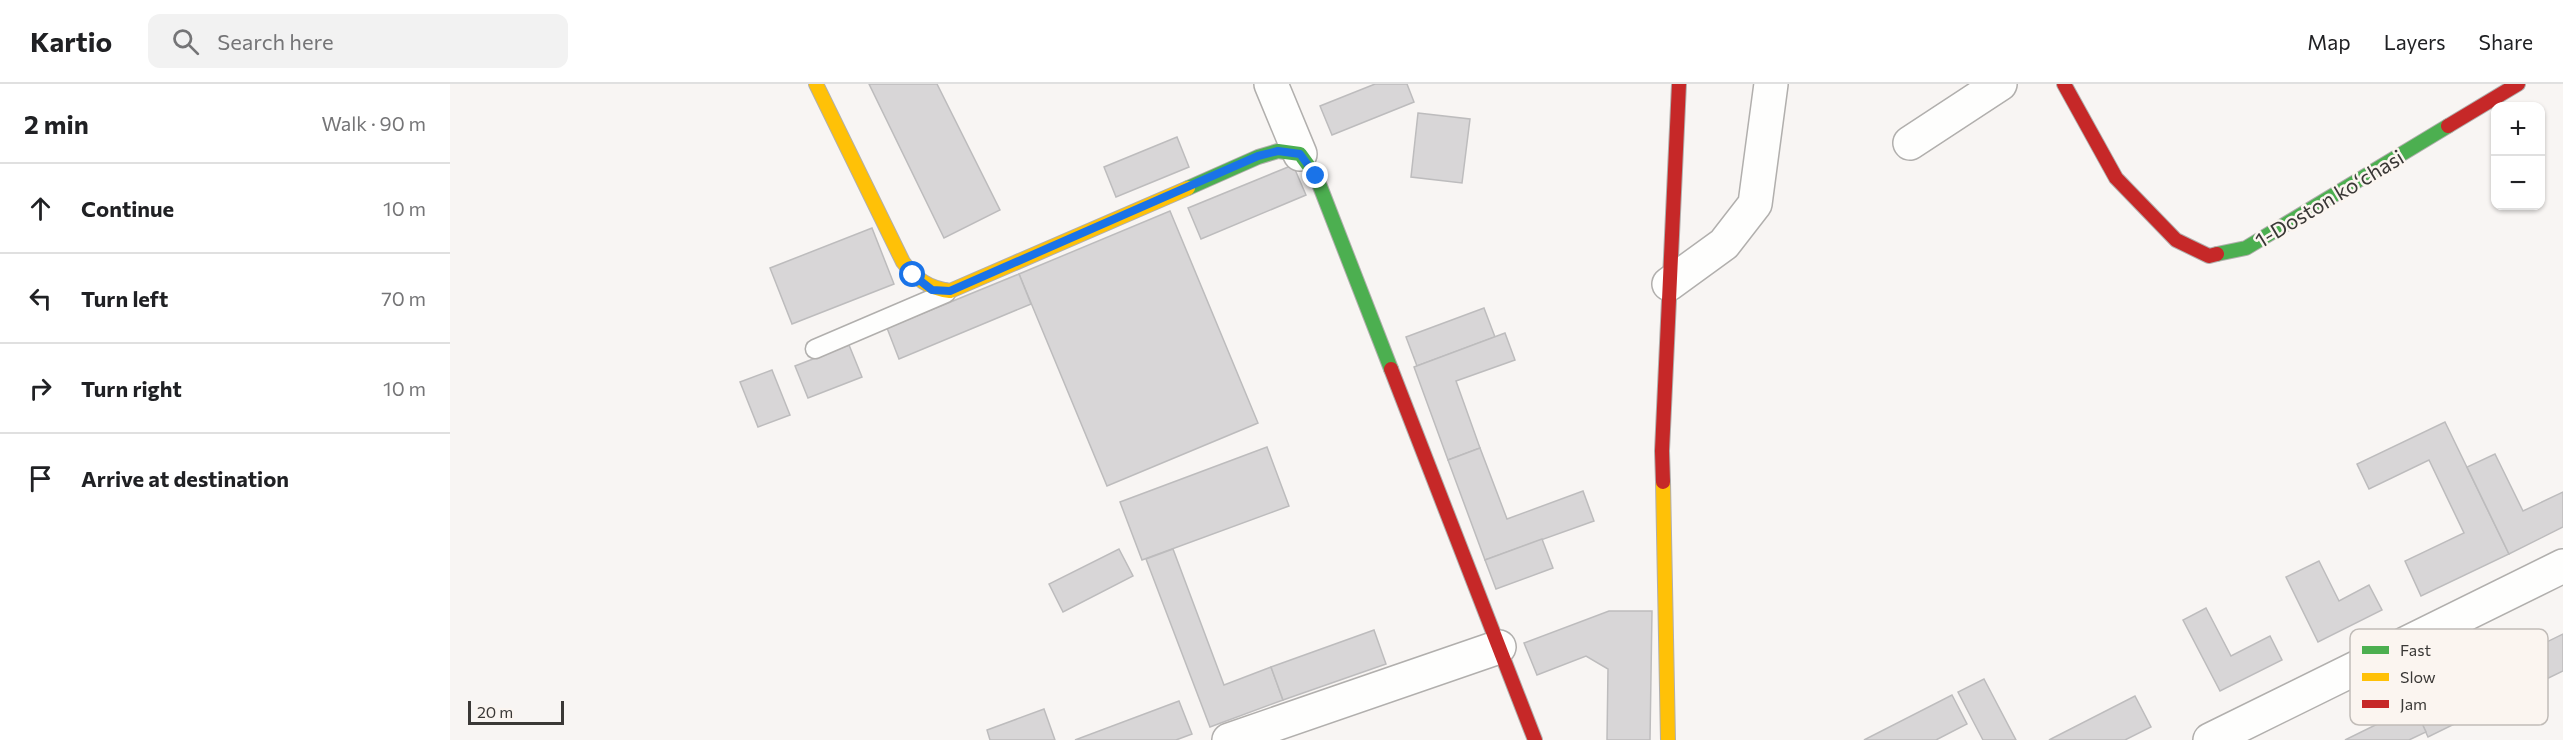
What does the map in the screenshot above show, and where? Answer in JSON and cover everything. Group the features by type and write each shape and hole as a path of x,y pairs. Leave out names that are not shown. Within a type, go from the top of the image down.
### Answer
{"street":[{"path":"816,84 903,262 913,275 932,290 950,291 1258,156 1278,151 1300,154"},
{"path":"1271,84 1300,154 1316,176 1535,740"},
{"path":"1668,740 1662,451 1679,84"},
{"path":"1669,284 1724,244 1755,204 1771,84"},
{"path":"1910,143 2000,84"},
{"name":"1-Doston koʻchasi","path":"2064,84 2116,178 2176,240 2209,256 2246,248 2518,84"},
{"path":"2435,629 2563,566"},
{"path":"1229,740 1499,647"},
{"path":"2210,740 2350,671"}],"lane":[{"path":"815,349 950,291"}],"building":[{"path":"869,84 937,84 1000,210 944,238"},
{"path":"1375,84 1407,84 1414,102 1332,135 1320,106"},
{"path":"1418,113 1470,119 1462,183 1411,177"},
{"path":"1177,137 1189,167 1116,197 1104,167"},
{"path":"1293,165 1306,195 1201,239 1188,208"},
{"path":"1170,211 1258,423 1107,486 1019,274"},
{"path":"872,228 894,284 792,324 770,268"},
{"path":"1019,274 1031,304 899,359 887,328"},
{"path":"1484,308 1495,337 1417,366 1406,337"},
{"path":"1505,333 1515,360 1456,381 1480,448 1448,460 1414,367"},
{"path":"849,345 862,377 808,398 795,366"},
{"path":"772,370 790,415 758,427 740,382"},
{"path":"2445,422 2509,554 2421,596 2405,561 2464,533 2429,460 2369,489 2357,464"},
{"path":"1267,447 1289,506 1142,560 1120,502"},
{"path":"1480,448 1507,519 1583,491 1594,521 1485,560 1448,460"},
{"path":"2495,454 2523,511 2563,492 2563,527 2509,554 2467,467"},
{"path":"1542,539 1553,568 1496,589 1485,560"},
{"path":"1119,549 1133,576 1063,612 1049,584"},
{"path":"1173,549 1224,685 1271,667 1283,700 1210,727 1146,559"},
{"path":"2319,561 2339,601 2369,585 2382,610 2318,642 2286,577"},
{"path":"2206,608 2231,656 2270,636 2282,660 2220,691 2183,620"},
{"path":"1609,611 1652,611 1650,740 1607,740 1608,669 1586,656 1537,675 1524,643"},
{"path":"1374,630 1386,664 1283,700 1271,667"},
{"path":"2563,634 2563,671 2548,678 2548,641"},
{"path":"1984,679 2016,740 1983,740 1973,721 1958,692"},
{"path":"1952,695 1967,724 1936,740 1864,740"},
{"path":"2135,696 2151,727 2125,740 2049,740"},
{"path":"1179,701 1192,734 1176,740 1075,740"},
{"path":"1044,709 1055,740 990,740 987,730"},
{"path":"2375,725 2423,725 2426,732 2409,740 2345,740"},
{"path":"2423,725 2452,725 2428,737"}],"traffic: fast":[{"path":"2217,254 2246,248 2448,126"},
{"path":"1188,188 1258,157 1278,151 1300,154 1316,176 1391,369"}],"traffic: slow":[{"path":"816,84 903,262 923,282 942,290 950,291 1188,188"},
{"path":"1663,482 1668,740"}],"traffic: jam":[{"path":"1663,482 1662,451 1679,84"},
{"path":"2064,84 2116,178 2176,240 2209,256 2217,254"},
{"path":"2448,126 2518,84"},
{"path":"1391,369 1535,740"}],"route":[{"path":"913,275 932,290 950,291 1258,156 1278,151 1300,154 1316,176"}]}
